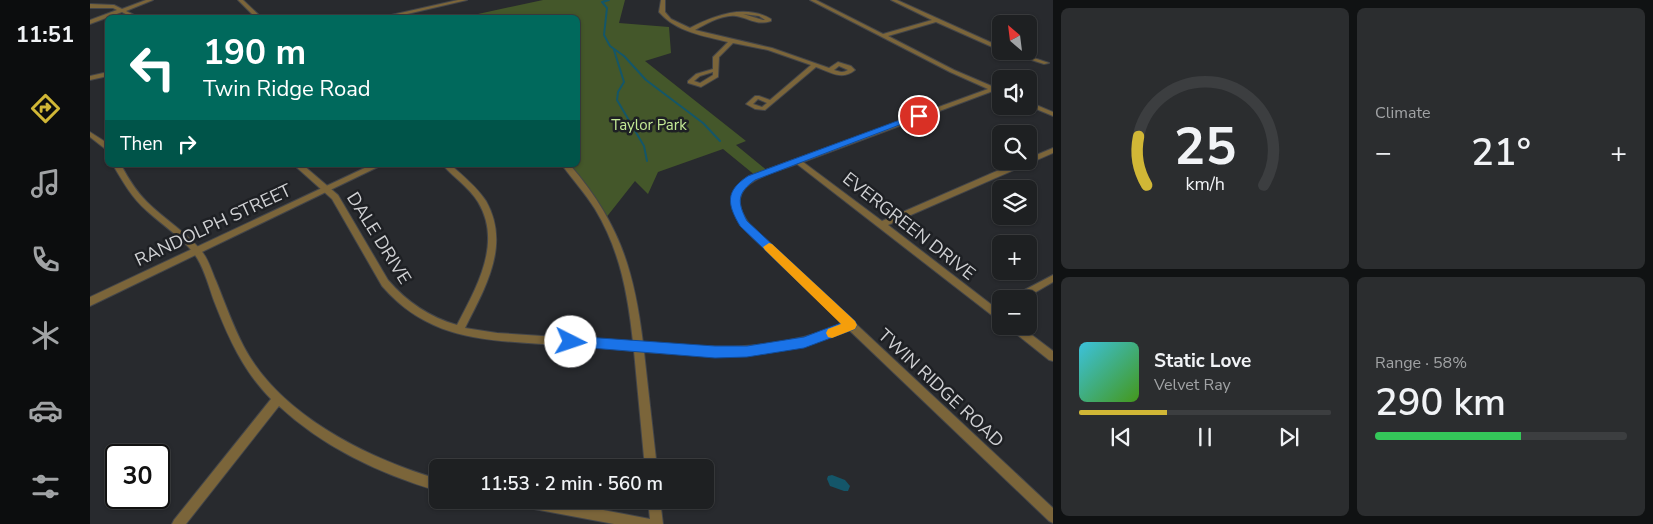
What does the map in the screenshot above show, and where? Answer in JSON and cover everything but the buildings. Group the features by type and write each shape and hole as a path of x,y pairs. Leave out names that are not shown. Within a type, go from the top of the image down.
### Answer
{"street":[{"path":"109,15 151,0"},
{"path":"240,0 257,15"},
{"path":"423,0 428,7"},
{"path":"393,15 465,0"},
{"path":"663,0 662,12 667,19 692,29 732,41 766,48 830,70"},
{"path":"812,0 947,69 992,89"},
{"path":"893,0 992,45"},
{"path":"90,6 111,6 132,15"},
{"path":"692,29 706,22 736,14 755,14 769,20 763,22 736,14"},
{"path":"90,22 105,16"},
{"path":"883,36 936,20"},
{"path":"715,70 716,57 732,41"},
{"path":"1036,60 1046,63"},
{"path":"772,102 815,65"},
{"path":"90,78 105,75"},
{"path":"798,161 992,89"},
{"path":"1037,107 1053,114"},
{"path":"90,134 105,146"},
{"path":"1037,157 1053,150"},
{"name":"TWIN RIDGE ROAD","path":"798,161 752,178 744,183 737,193 736,209 744,223 1053,517"},
{"name":"EVERGREEN DRIVE","path":"798,161 992,307"},
{"path":"118,167 128,184 143,203 197,251 244,356 262,382 278,399 325,433 363,456 395,471 429,482"},
{"name":"DALE DRIVE","path":"300,167 336,199 380,275 395,295 422,315 459,330 497,337 715,352 762,350 804,343 851,325"},
{"name":"RANDOLPH STREET","path":"90,302 374,167"},
{"path":"450,167 482,202 489,217 493,236 489,266 459,330"},
{"path":"568,167 597,206 620,251 631,291 650,459"},
{"path":"881,225 1007,170"},
{"path":"1032,290 1053,278"},
{"path":"1025,335 1053,357"},
{"path":"178,524 278,399"},
{"path":"567,509 648,524"},
{"path":"655,509 657,524"}],"green space":[{"name":"Taylor Park","path":"543,0 625,0 619,23 669,27 671,53 645,61 746,141 736,145 769,172 756,176 723,149 658,172 648,194 635,181 605,219 567,167 580,167 580,15 478,14"}],"water":[{"path":"832,475 845,480 850,486 848,491 830,486 827,479 828,476"}],"waterway":[{"path":"609,0 602,2 607,8 604,35 610,46 624,56 646,80 703,123 720,141"},
{"path":"614,50 624,82 618,92 617,100 644,146 647,161"}],"slow traffic":[{"path":"769,247 851,325 832,333"}],"route":[{"path":"571,342 715,352 747,351 804,343 851,325 744,223 736,209 734,202 736,195 741,185 752,178 919,116"}]}
